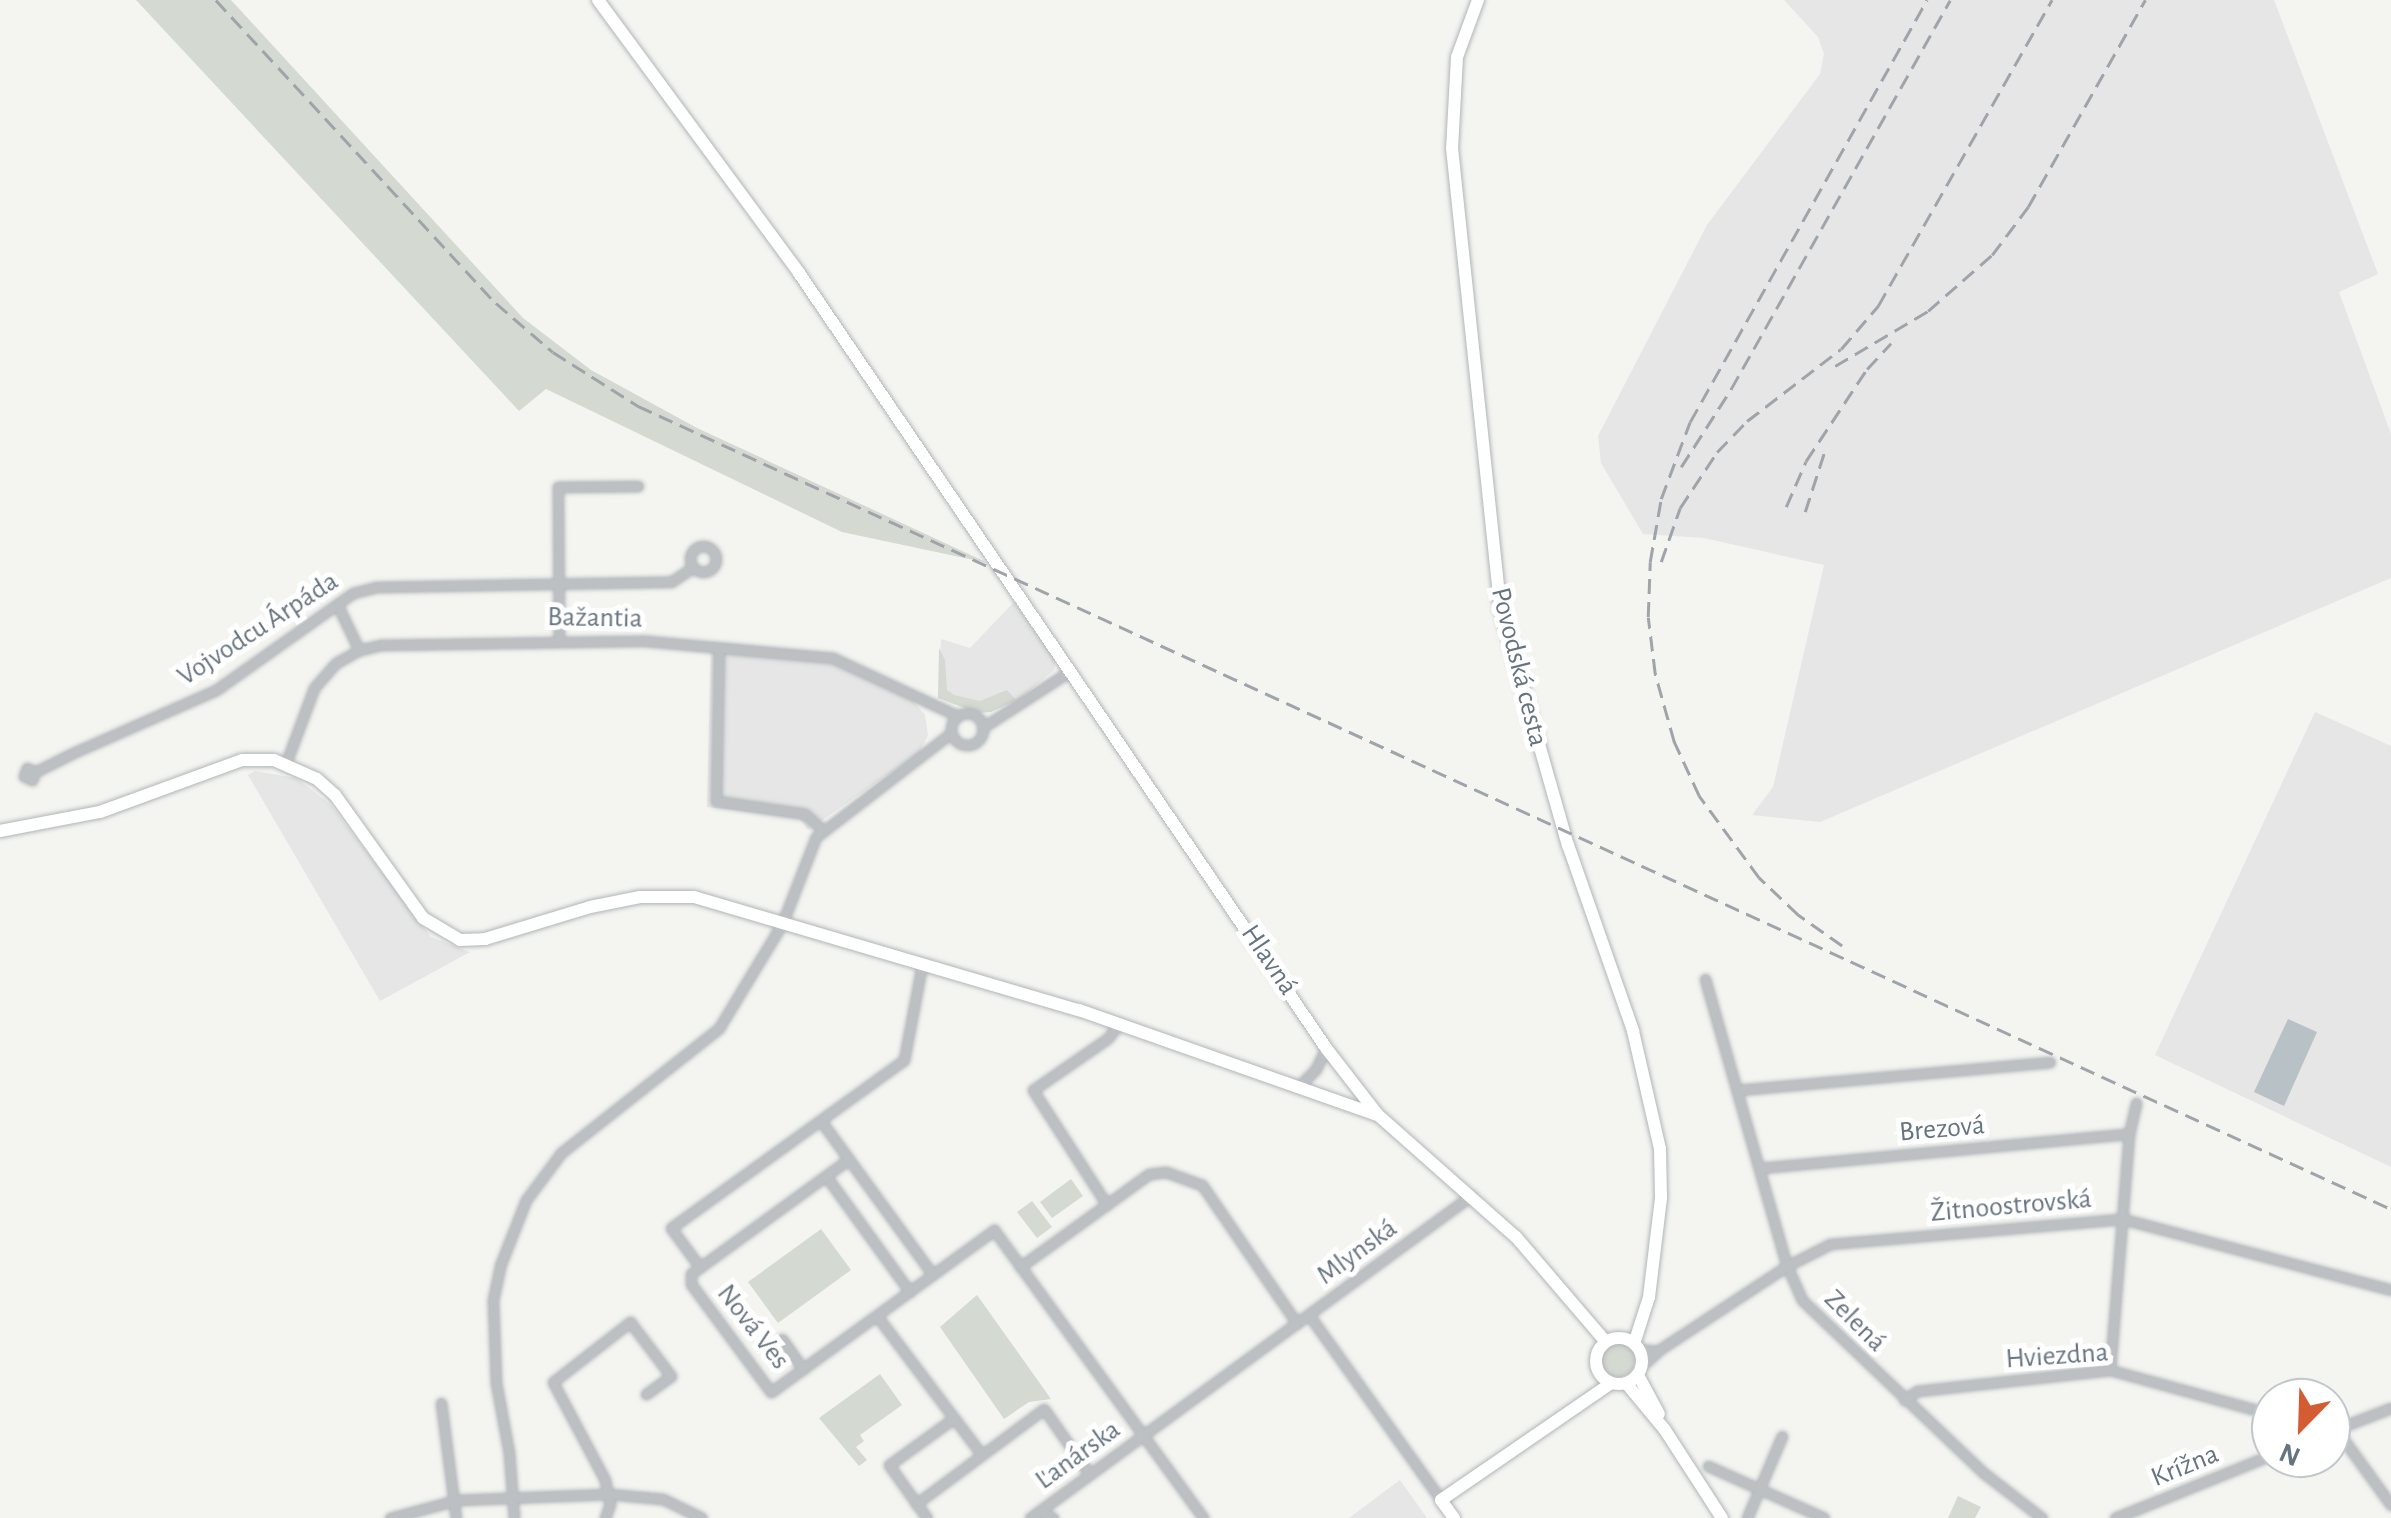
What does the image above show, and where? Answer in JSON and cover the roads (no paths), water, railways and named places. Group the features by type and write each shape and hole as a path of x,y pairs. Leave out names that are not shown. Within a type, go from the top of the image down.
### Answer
{"street":[{"name":"Hlavná","path":"598,0 735,182 1326,1048 1378,1114 1472,1195 1544,1266 1606,1342"},
{"name":"Povodská cesta","path":"1478,0 1457,58 1452,148 1496,577 1529,715 1633,1031 1654,1113 1661,1198 1649,1297 1632,1344"},
{"path":"560,640 558,487 638,486"},
{"name":"Vojvodcu Árpáda","path":"36,772 216,690 337,604 377,586 671,582 693,567"},
{"path":"286,763 314,688 336,663 359,650 337,604"},
{"name":"Bažantia","path":"359,650 560,640 833,658 958,716"},
{"path":"718,648 716,801 805,814 823,830"},
{"path":"951,733 957,742 967,746 980,738 982,728 1070,671"},
{"path":"514,1518 492,1333 500,1266 513,1226 560,1153 719,1028 782,924 807,854 823,830 951,733 958,716 973,715 982,728"},
{"path":"0,831 100,812 242,760 286,763 335,795 422,918 460,940 486,939 590,906 676,895 712,900 1119,1024 1378,1114"},
{"path":"699,1266 671,1228 904,1060 922,965"},
{"name":"Zelená","path":"1704,979 1787,1266 1802,1300 1985,1474 2042,1518"},
{"path":"1107,1205 1033,1090 1108,1038 1119,1024"},
{"path":"1298,1087 1316,1068 1326,1048"},
{"path":"1738,1090 2050,1062"},
{"path":"2110,1370 2129,1134 2136,1103"},
{"path":"821,1121 932,1275"},
{"name":"Brezová","path":"1760,1168 2129,1134"},
{"name":"Nová Ves","path":"846,1155 826,1176 691,1274 691,1284 771,1392 994,1230 1203,1518"},
{"path":"1020,1267 1156,1170 1202,1185 1297,1324"},
{"path":"826,1176 910,1292"},
{"name":"Mlynská","path":"1441,1500 1309,1315 1472,1195"},
{"name":"Žitnoostrovská","path":"1635,1375 1656,1352 1787,1266 1830,1244 2124,1218 2391,1290"},
{"name":"Ľanárska","path":"1030,1518 1309,1315"},
{"path":"877,1316 982,1455"},
{"path":"606,1518 609,1494 553,1382 630,1322 671,1376 646,1394"},
{"path":"782,1339 803,1368"},
{"path":"1579,1403 1598,1370 1597,1354 1606,1342 1632,1344 1656,1352"},
{"path":"1632,1344 1635,1375 1722,1518"},
{"path":"1598,1370 1611,1382"},
{"name":"Hviezdna","path":"1904,1400 1917,1391 2110,1370 2251,1409"},
{"path":"1454,1518 1441,1500 1611,1382 1635,1375"},
{"path":"440,1403 457,1500 456,1518"},
{"path":"2351,1423 2391,1408"},
{"path":"916,1504 1044,1409 1090,1475"},
{"path":"927,1518 889,1466 954,1418"},
{"path":"1747,1518 1782,1436"},
{"path":"2351,1450 2391,1505"},
{"name":"Krížna","path":"2115,1518 2251,1463"},
{"path":"1708,1466 1824,1518"},
{"path":"390,1518 457,1500 609,1494 663,1499 702,1518"},
{"name":"Ľanárska","path":"1040,1511 1054,1518"}],"railway":[{"path":"216,0 496,303 553,352 638,406 2391,1209"},
{"path":"1842,946 1798,915 1759,878 1699,796 1674,742 1655,674 1648,617 1650,562 1661,499 1690,422 1927,0"},
{"path":"1681,467 1731,389 1950,0"},
{"path":"1661,562 1680,508 1717,452 1747,421 1841,349 1878,306 2052,0"},
{"path":"1835,366 1928,311 1992,255 2028,207 2145,0"},
{"path":"1786,507 1806,461 1867,369 1891,343"},
{"path":"1805,512 1825,450"}]}
